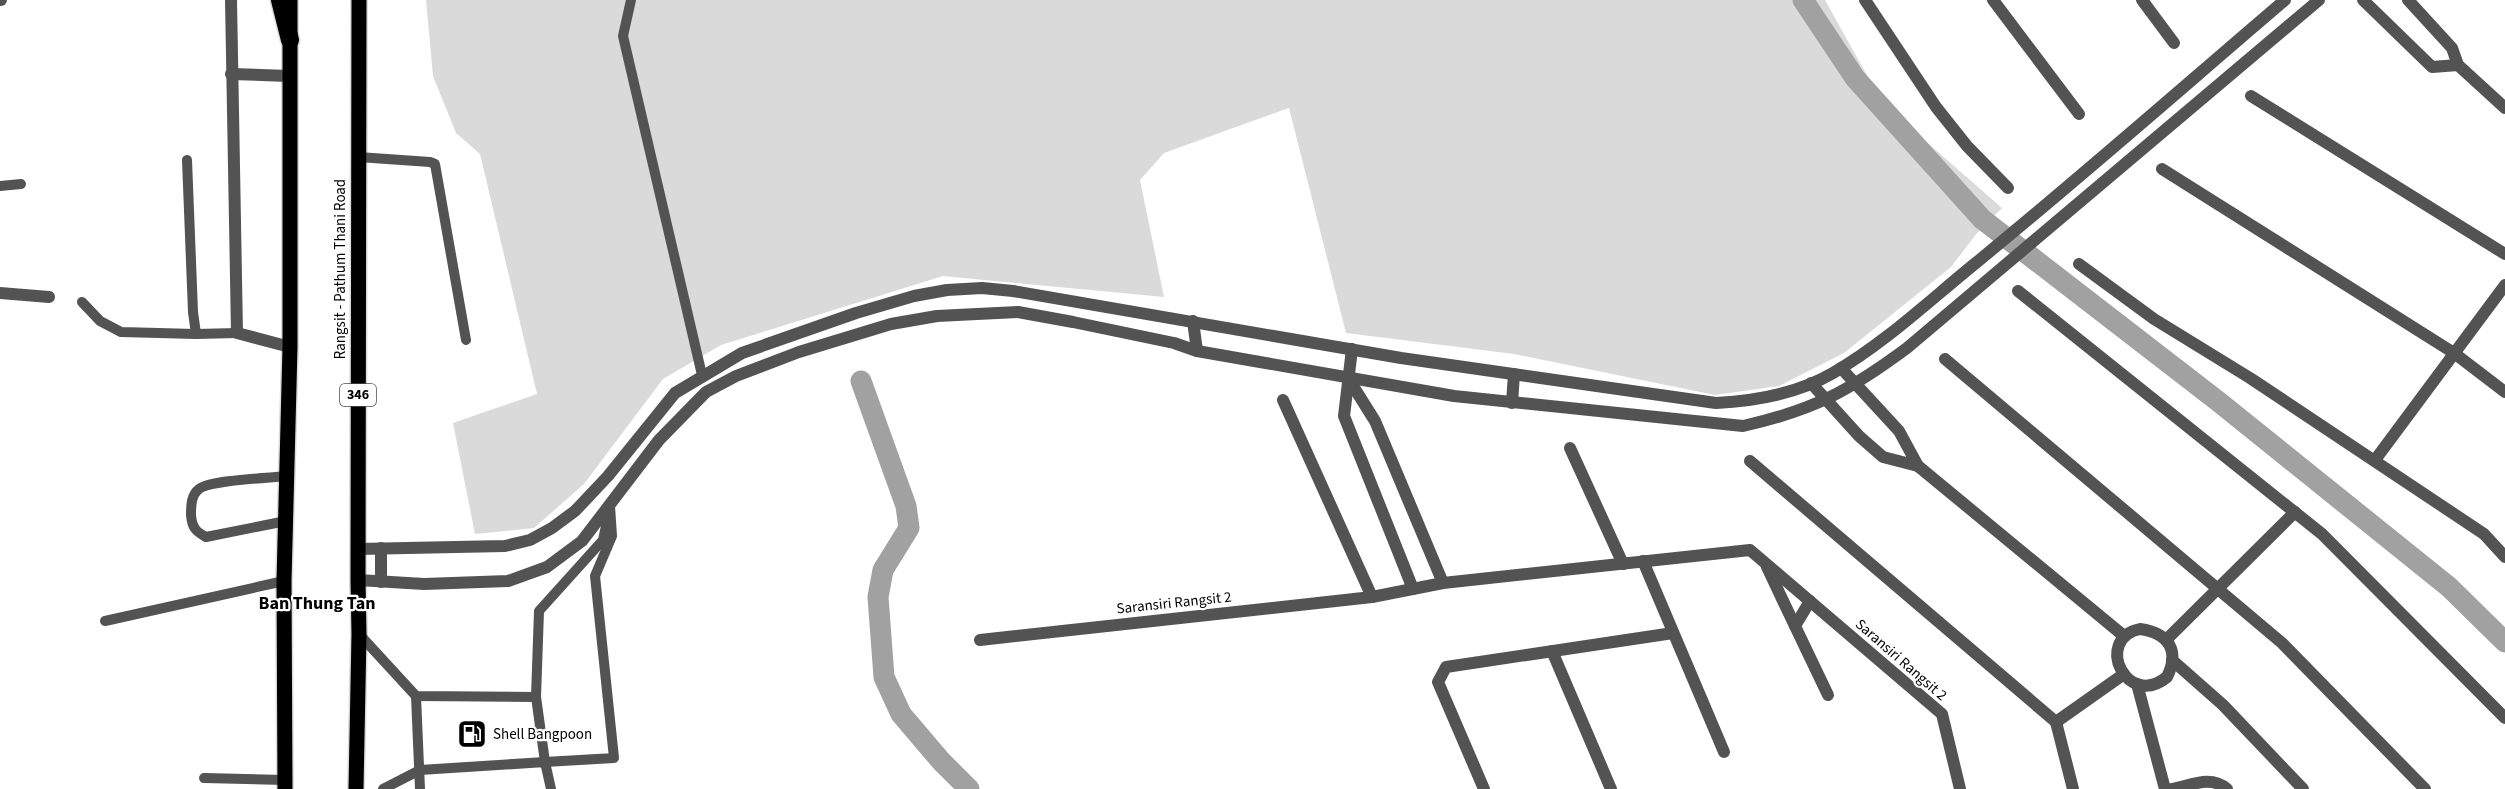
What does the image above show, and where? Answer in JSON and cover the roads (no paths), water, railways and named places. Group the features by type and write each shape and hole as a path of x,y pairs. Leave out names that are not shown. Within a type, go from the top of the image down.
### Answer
{"highway":[{"path":"280,0 290,40"}],"main road":[{"path":"285,785 284,581 290,347 290,0"},
{"name":"Rangsit - Pathum Thani Road","path":"356,789 359,634 357,549 359,0"}],"street":[{"path":"231,0 237,333 290,347"},
{"path":"1865,0 1936,107 1967,146 2008,188"},
{"path":"1993,0 2079,114"},
{"path":"2142,0 2174,43"},
{"path":"357,549 506,546 530,540 552,528 575,511 675,393 702,375 742,353 856,313 914,296 946,290 982,288 1013,291 1352,349 1716,403 1751,402 1779,396 1841,368 1866,352 2028,220 2285,0"},
{"path":"358,580 424,584 508,581 547,567 582,541 659,440 706,392 736,376 799,352 891,324 937,316 1018,312 1174,343 1197,351 1454,396 1512,403 1743,426 1787,416 1855,385 1907,348 2319,0"},
{"path":"2363,0 2432,67 2458,65"},
{"path":"2408,0 2452,48 2458,65 2505,108"},
{"path":"231,75 289,76"},
{"path":"2251,96 2505,254"},
{"path":"2162,169 2454,353 2505,392"},
{"path":"2079,264 2154,319 2250,378 2484,534 2505,557"},
{"path":"2375,460 2505,285"},
{"path":"2018,291 2322,534 2505,717"},
{"path":"0,293 49,297"},
{"path":"1193,321 1197,351"},
{"path":"1352,349 1344,416 1413,589"},
{"path":"1945,359 2282,643 2425,789"},
{"path":"1841,368 1899,431 1918,466 2124,636"},
{"path":"1512,403 1514,374"},
{"path":"1348,378 1375,421 1443,583"},
{"path":"1811,383 1825,400 1883,457 1918,466"},
{"path":"1283,400 1372,597"},
{"path":"1570,448 1623,564"},
{"path":"1750,461 2056,722 2073,789"},
{"path":"593,491 610,506"},
{"path":"2166,640 2295,512"},
{"path":"381,548 381,582"},
{"name":"Saransiri Rangsit 2","path":"980,640 1372,597 1443,583 1750,550 1942,714 1960,789"},
{"path":"1643,561 1724,752"},
{"path":"1765,563 1828,695"},
{"path":"1795,626 1810,601"},
{"path":"2140,629 2153,631 2166,640 2173,653 2167,677 2154,685 2137,684 2124,674 2117,658 2117,650 2124,636 2140,629"},
{"path":"1484,789 1438,682 1446,667 1673,633"},
{"path":"1552,651 1611,789"},
{"path":"2172,660 2223,705 2303,789"},
{"path":"2056,722 2124,674"},
{"path":"2137,684 2165,789"},
{"path":"2172,789 2208,782 2218,782 2227,789"}],"lane":[{"path":"631,0 623,36 702,375"},
{"path":"358,158 435,164 466,340"},
{"path":"187,160 193,312 196,333"},
{"path":"0,186 21,184"},
{"path":"82,302 100,321 121,332 237,333"},
{"path":"286,521 206,537 192,526 191,506 194,493 207,485 287,476"},
{"path":"551,789 536,697 539,611 603,540 610,506"},
{"path":"383,789 420,770 614,758 595,576 612,537 610,506"},
{"path":"105,621 284,581"},
{"path":"359,634 416,696 420,789"},
{"path":"416,696 536,697"},
{"path":"204,778 285,785"}],"waterway":[{"path":"1803,0 1855,78 1982,219 2219,402 2449,587 2505,642"},
{"path":"861,381 906,506 909,528 883,570 878,597 884,677 901,714 941,761 969,789"}],"place":[{"name":"Shell Bangpoon","path":"472,734"}],"district":[{"name":"Ban Thung Tan","path":"317,603"}]}
